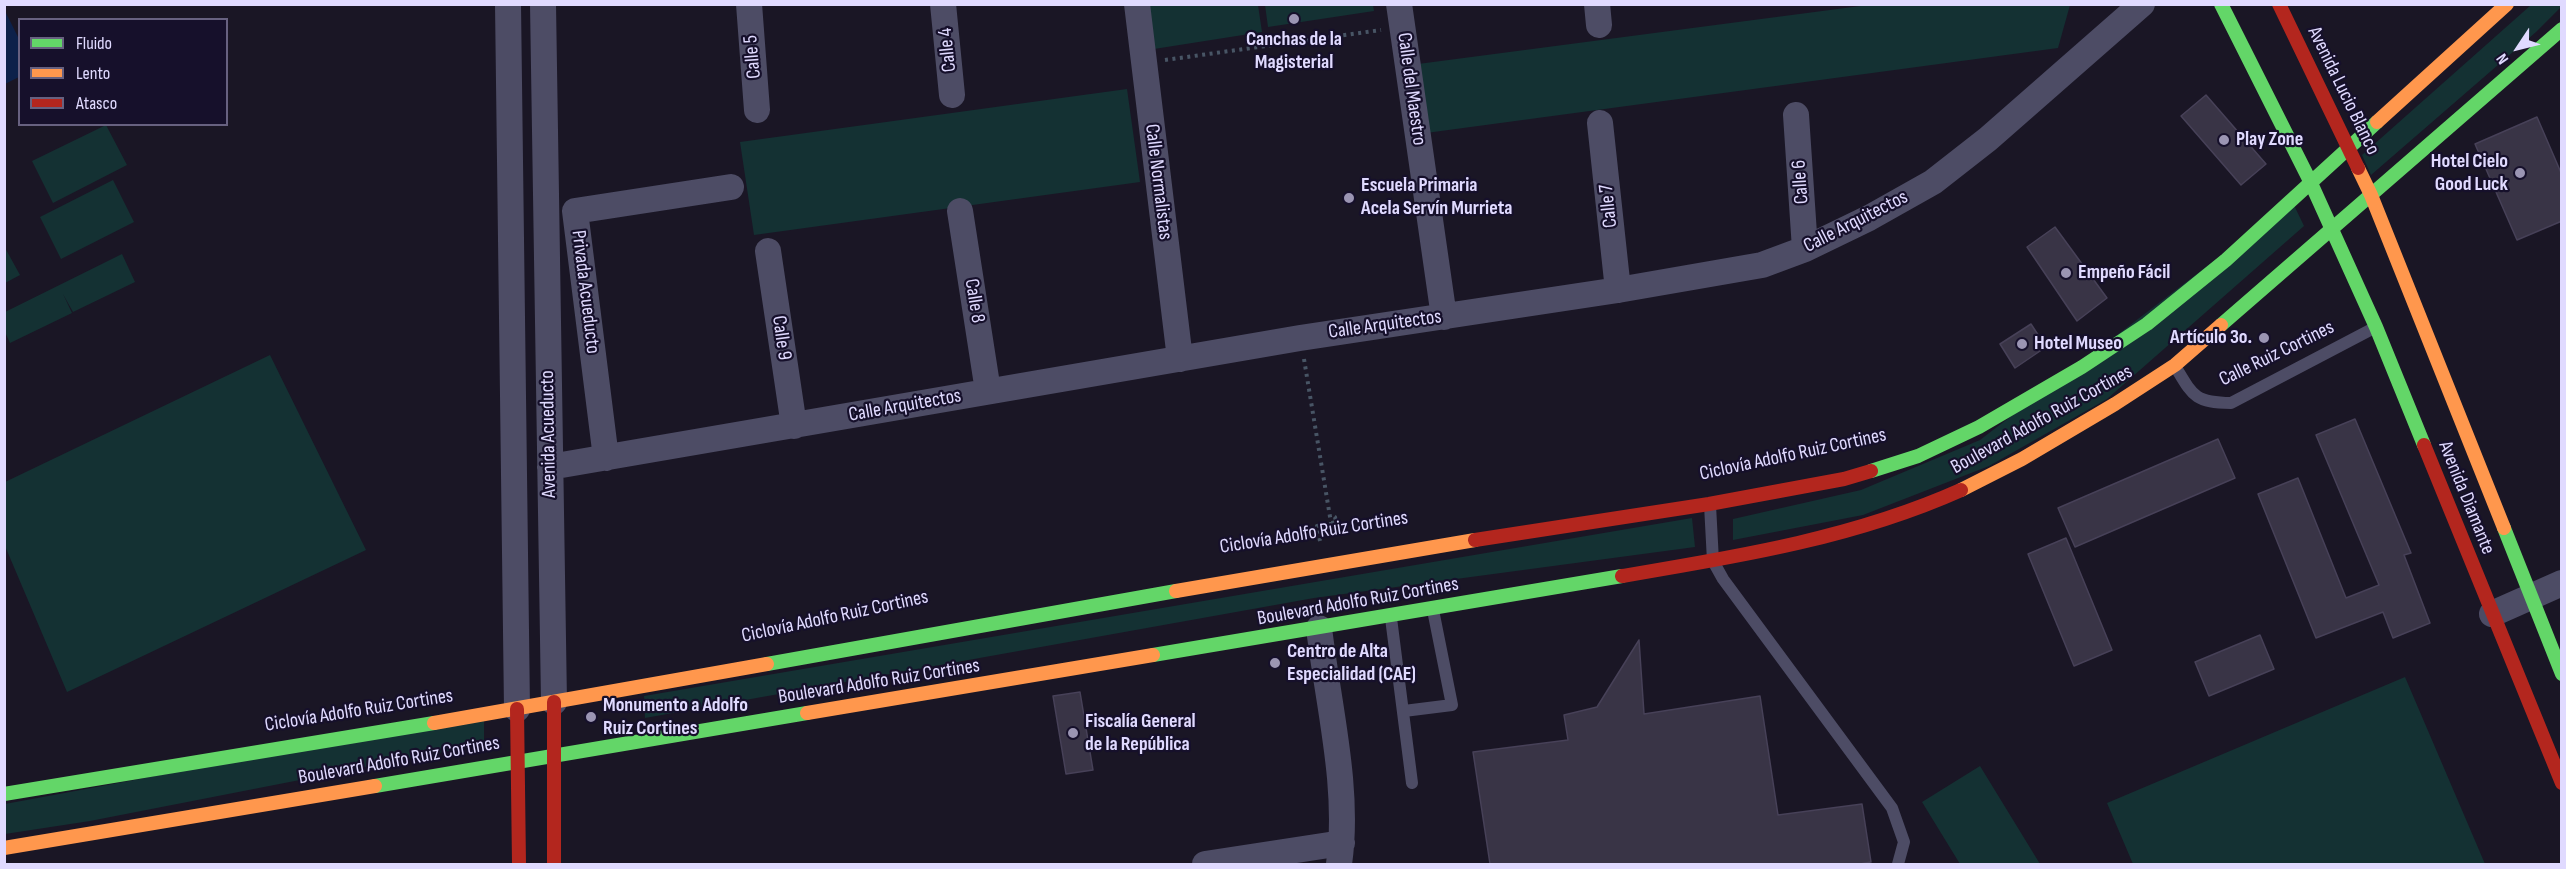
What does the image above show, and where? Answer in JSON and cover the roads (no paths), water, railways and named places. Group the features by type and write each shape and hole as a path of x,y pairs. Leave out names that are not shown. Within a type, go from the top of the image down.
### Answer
{"main road":[{"path":"2221,4 2332,229"},
{"name":"Avenida Lucio Blanco","path":"2279,4 2371,195"},
{"name":"Boulevard Adolfo Ruiz Cortines","path":"4,794 517,709 1337,562 1709,504 1844,479 1918,456 1979,427 2082,368 2147,324 2226,260 2310,181 2507,4"},
{"name":"Boulevard Adolfo Ruiz Cortines","path":"4,848 1713,561 1853,528 1924,506 1991,476 2110,409 2175,365 2371,195 2559,37"},
{"name":"Avenida Diamante","path":"2371,195 2529,597 2562,675"},
{"name":"Avenida Diamante","path":"2332,229 2376,327 2562,783"},
{"name":"Avenida Acueducto","path":"554,702 554,864"},
{"name":"Avenida Acueducto","path":"517,709 519,864"}],"street":[{"name":"Avenida Acueducto","path":"508,4 517,709"},
{"name":"Avenida Acueducto","path":"543,4 554,702"},
{"name":"Calle 5","path":"749,4 757,110"},
{"name":"Calle 4","path":"943,4 952,95"},
{"name":"Calle Normalistas","path":"1137,4 1180,359"},
{"name":"Calle Arquitectos","path":"550,466 1300,338 1618,290 1762,265 1805,249 1869,218 1933,182 1988,139 2142,4"},
{"name":"Calle del Maestro","path":"1401,16 1443,317"},
{"name":"Calle 6","path":"1796,115 1805,249"},
{"name":"Calle 7","path":"1599,123 1618,290"},
{"name":"Privada Acueducto","path":"606,458 575,211 731,187"},
{"name":"Calle 8","path":"960,211 988,391"},
{"name":"Calle 9","path":"768,251 794,426"},
{"path":"2492,614 2562,584"},
{"path":"1205,864 1340,854 1339,779 1319,628"}],"lane":[{"name":"Calle Ruiz Cortines","path":"2175,365 2189,390 2207,402 2231,403 2376,327"},
{"path":"1709,504 1713,561 1742,605 1892,808 1904,842 1898,864"},
{"path":"1404,711 1452,705 1433,609"},
{"path":"1390,616 1412,783"}],"water":[{"path":"4,9 18,37 18,78 5,84"}],"place":[{"name":"Canchas de la Magisterial","path":"1294,19"},
{"name":"Play Zone","path":"2224,140"},
{"name":"Hotel Cielo Good Luck","path":"2520,173"},
{"name":"Escuela Primaria Acela Servín Murrieta","path":"1349,198"},
{"name":"Empeño Fácil","path":"2066,273"},
{"name":"Artículo 3o.","path":"2264,338"},
{"name":"Hotel Museo","path":"2022,344"},
{"name":"Centro de Alta Especialidad (CAE)","path":"1275,663"},
{"name":"Monumento a Adolfo Ruiz Cortines","path":"591,717"},
{"name":"Fiscalía General de la República","path":"1073,733"}]}
